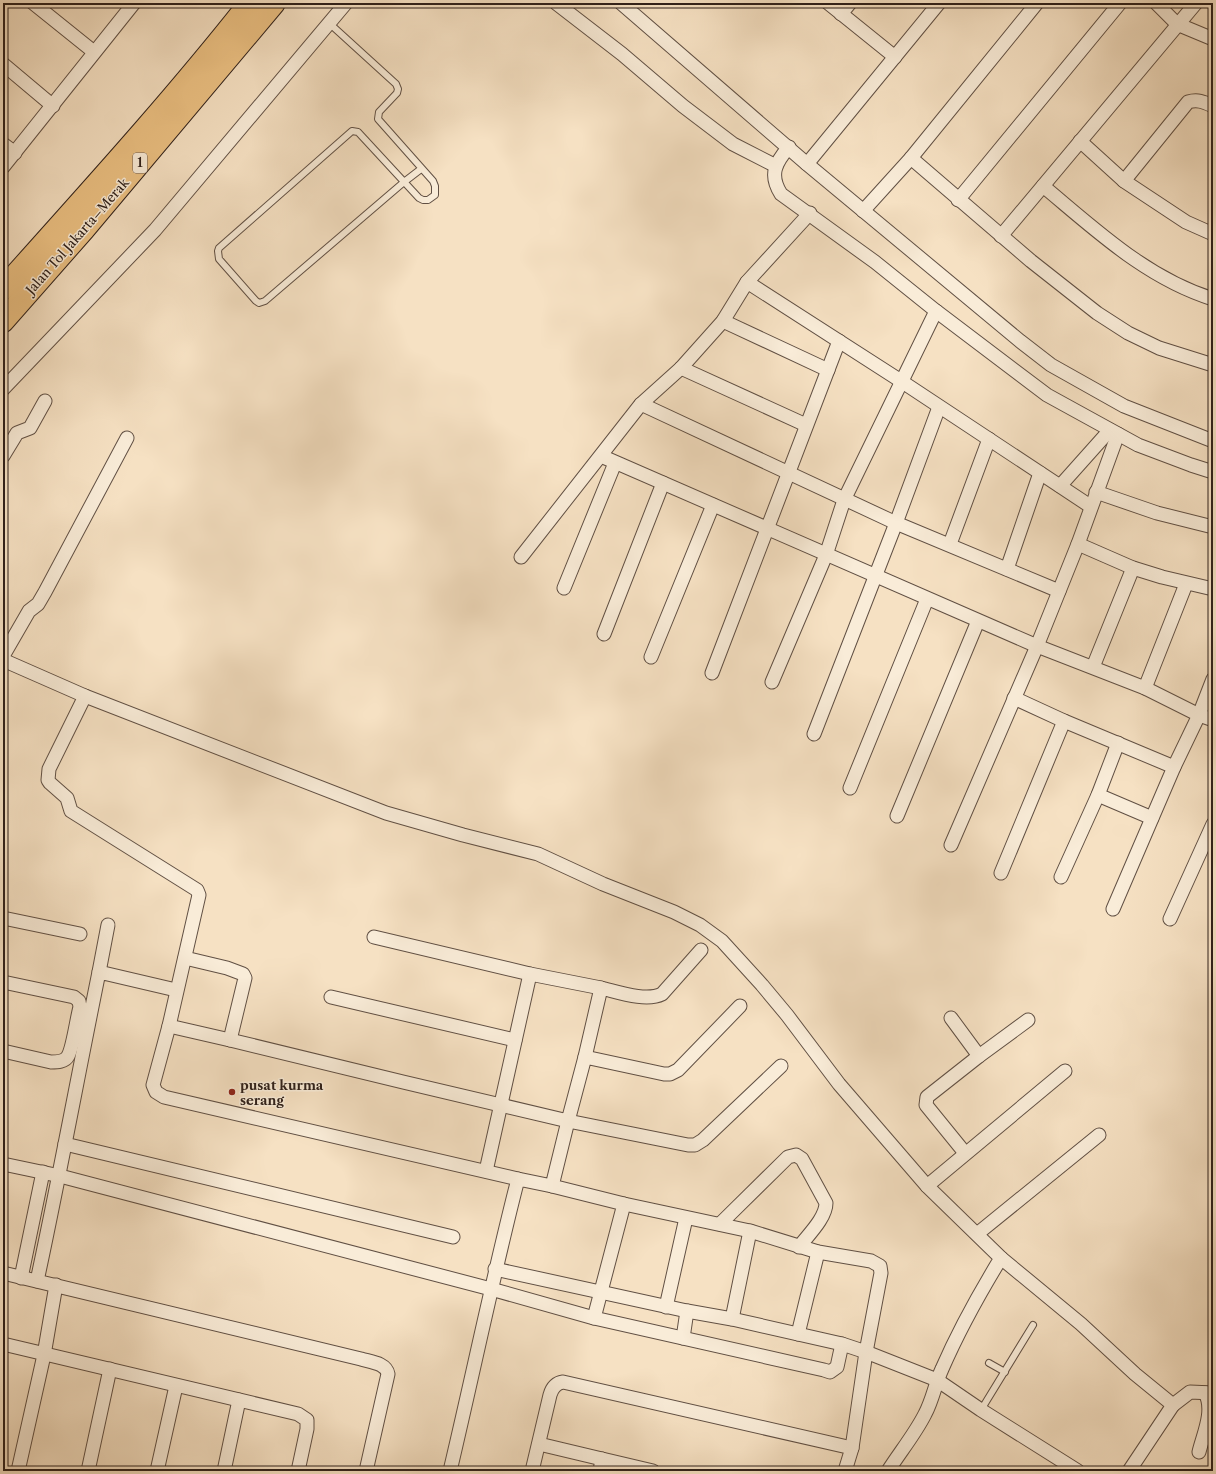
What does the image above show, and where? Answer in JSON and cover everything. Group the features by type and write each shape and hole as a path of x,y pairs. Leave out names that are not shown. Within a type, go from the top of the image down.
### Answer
{"highway":[{"name":"Jalan Tol Jakarta–Merak","path":"3,289 84,199 214,48 250,3"},
{"name":"Jalan Tol Jakarta–Merak","path":"3,321 84,229 274,3"}],"street":[{"path":"33,3 94,52"},
{"path":"3,167 134,3"},
{"path":"3,389 155,230 346,3"},
{"path":"556,3 622,54 683,106 733,144 775,169"},
{"path":"621,3 807,164 1051,365 1124,406 1213,441"},
{"path":"828,3 895,57"},
{"path":"841,14 850,3"},
{"path":"807,164 939,3"},
{"path":"863,211 911,158 1037,3"},
{"path":"958,200 1120,3"},
{"path":"1156,3 1178,24 1213,39"},
{"path":"1002,236 1196,3"},
{"path":"3,64 53,106"},
{"path":"1124,180 1188,102 1200,100 1213,106"},
{"path":"1080,142 1124,180 1186,222 1213,234"},
{"path":"3,144 15,153"},
{"path":"789,147 780,158 775,169 777,187 782,194 875,262 936,311 1047,395 1138,445 1213,472"},
{"path":"911,158 958,200 1098,313 1128,333 1159,348 1213,365"},
{"path":"1043,186 1138,262 1167,280 1213,299"},
{"path":"521,557 641,404 681,368 723,321 747,282 810,214"},
{"path":"747,282 901,381 1090,506"},
{"path":"772,682 826,555 844,500 936,311"},
{"path":"723,321 828,370"},
{"path":"712,673 839,341"},
{"path":"681,368 806,425"},
{"path":"3,456 17,433 30,428 45,401"},
{"path":"641,404 844,500 1059,590"},
{"path":"814,734 876,577 939,406"},
{"path":"1060,486 1114,432"},
{"path":"951,846 1037,646 1078,544 1096,492 1114,432"},
{"path":"3,656 29,611 38,604 45,592 127,438"},
{"path":"950,544 989,439"},
{"path":"601,456 1037,646 1145,688 1199,715 1213,720"},
{"path":"564,588 615,462"},
{"path":"1007,569 1040,473"},
{"path":"604,634 663,484"},
{"path":"1096,492 1157,513 1213,527"},
{"path":"651,657 713,506"},
{"path":"1078,544 1133,568 1186,584 1213,589"},
{"path":"1093,667 1133,568"},
{"path":"1145,688 1186,584"},
{"path":"850,788 927,599"},
{"path":"897,816 978,620"},
{"path":"3,660 85,696 386,813 538,854 603,884 674,912 700,925 722,941 762,985 787,1015 839,1084 927,1186 1001,1258 1081,1324 1135,1374 1173,1405"},
{"path":"1113,909 1174,767 1199,715 1213,679"},
{"path":"85,696 49,769 48,780 67,798 70,811 197,890 198,899 185,958 153,1085 156,1092 164,1097 552,1186 624,1204 750,1231 818,1252 871,1261 880,1266 882,1273 866,1352 852,1448 845,1471"},
{"path":"1014,698 1064,721 1174,767"},
{"path":"1001,873 1064,721"},
{"path":"1061,877 1098,795 1118,743"},
{"path":"1098,795 1152,818"},
{"path":"1170,920 1213,824"},
{"path":"3,918 80,934"},
{"path":"37,1281 60,1176 108,925"},
{"path":"374,937 530,974 648,998 662,994 701,950"},
{"path":"185,958 227,968 243,974 245,978 230,1040"},
{"path":"99,972 176,990"},
{"path":"486,1171 530,974"},
{"path":"3,982 74,997 79,1001 80,1007 70,1052 65,1059 58,1062 52,1062 3,1051"},
{"path":"552,1186 585,1057 600,988"},
{"path":"331,997 515,1040"},
{"path":"585,1057 670,1074 678,1070 740,1006"},
{"path":"951,1018 979,1056"},
{"path":"965,1153 926,1105 926,1100 930,1094 1028,1020"},
{"path":"169,1026 568,1121 670,1142 695,1145 703,1140 781,1066"},
{"path":"927,1186 1065,1071"},
{"path":"977,1234 1099,1135"},
{"path":"65,1144 453,1237"},
{"path":"720,1224 788,1157 796,1155 802,1159 826,1203 826,1209 823,1216 799,1247"},
{"path":"3,1164 60,1176 491,1289 594,1318 830,1372 837,1367 842,1344"},
{"path":"21,1278 42,1172"},
{"path":"450,1471 488,1309 495,1269 518,1179"},
{"path":"594,1318 624,1204"},
{"path":"666,1307 686,1218"},
{"path":"732,1319 750,1231"},
{"path":"798,1334 818,1252"},
{"path":"893,1469 924,1416 936,1390 937,1380 965,1320 1001,1258"},
{"path":"495,1269 666,1307 732,1319 842,1344 866,1352 937,1380 981,1410 1078,1471"},
{"path":"3,1273 361,1359 383,1366 387,1369 388,1374 366,1471"},
{"path":"18,1471 44,1355 56,1285"},
{"path":"683,1338 687,1311"},
{"path":"3,1344 44,1355 110,1369 298,1414 307,1420 307,1429 298,1471"},
{"path":"88,1471 110,1369"},
{"path":"532,1471 552,1390 559,1383 563,1382 852,1448"},
{"path":"157,1471 176,1386"},
{"path":"1129,1471 1173,1405 1190,1392 1209,1393 1209,1407 1199,1452"},
{"path":"224,1471 239,1400"},
{"path":"538,1444 601,1465 653,1471"}],"lane":[{"path":"328,23 393,81 398,89 397,93 378,112 378,119 435,184 436,192 432,198 428,200 421,199 404,182 358,132 352,132 219,248 219,259 256,301 259,303 265,301 404,182 421,169"},
{"path":"981,1410 1034,1325"},
{"path":"989,1363 1005,1372"}],"place":[{"name":"pusat kurma serang","path":"232,1092"}]}
